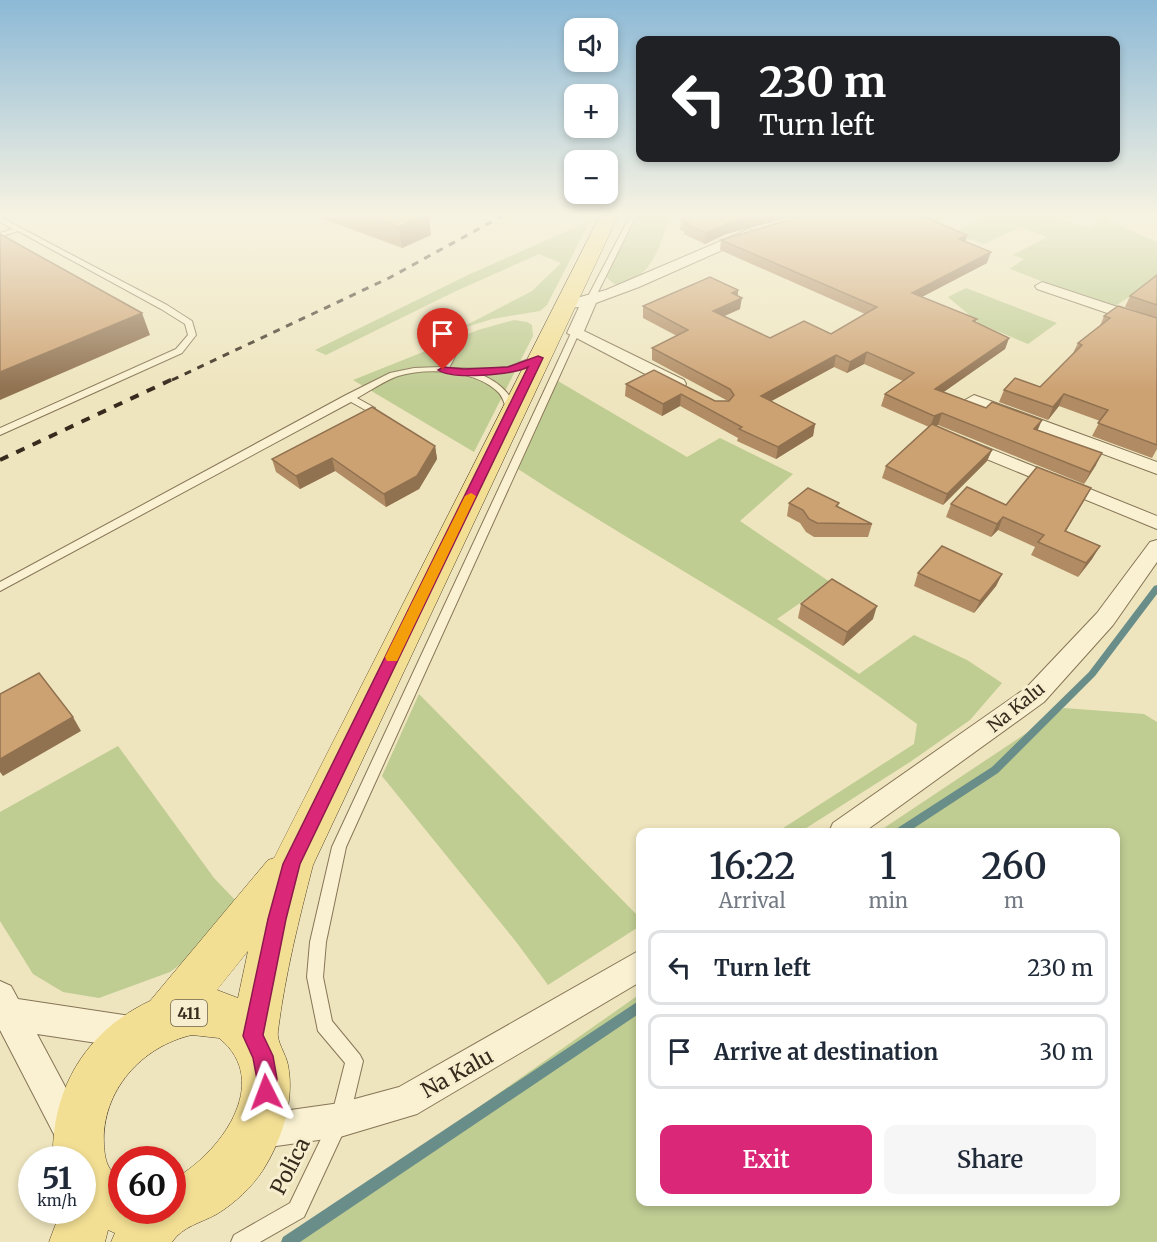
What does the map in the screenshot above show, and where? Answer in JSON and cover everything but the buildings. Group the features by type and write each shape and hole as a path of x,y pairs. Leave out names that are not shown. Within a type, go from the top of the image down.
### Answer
{"main road":[{"name":"411","path":"152,1025 192,1012 216,1013 237,1022 253,1036 277,919 292,864 579,274"},
{"name":"411","path":"90,1146 88,1092 102,1069 152,1025 292,864"},
{"path":"186,1202 216,1183 239,1159 255,1132 265,1105 267,1079 263,1056 253,1036"},
{"name":"411","path":"77,1242 81,1224"},
{"path":"139,1242 152,1224"}],"street":[{"path":"563,306 589,302 651,274"},
{"path":"1042,286 1157,325"},
{"path":"589,302 575,333 690,390"},
{"path":"975,400 1157,468"},
{"path":"946,436 1157,523"},
{"name":"Na Kalu","path":"849,828 1035,695 1105,619 1157,547"},
{"name":"Na Kalu","path":"255,1132 340,1120 405,1102 636,967"},
{"path":"4,1005 152,1025"},
{"path":"4,1005 76,1146"}],"lane":[{"path":"0,432 179,351 192,335 189,323 102,274"},
{"path":"589,302 603,274"},
{"name":"Polica","path":"241,1242 297,1210 340,1120 354,1061 324,1025 315,977 318,942 339,847 575,333"},
{"path":"443,370 457,345"},
{"path":"0,587 393,375 418,370 464,372 508,370 522,367 538,358"},
{"path":"464,372 500,388 510,401 512,412"},
{"path":"349,397 372,410"}],"green space":[{"path":"470,274 494,274 326,355 315,350"},
{"path":"550,274 563,274 547,305 540,311 492,319 457,330 532,291"},
{"path":"608,274 641,274 627,282 614,284 606,277"},
{"path":"1023,274 1157,274 1157,279 1112,308"},
{"path":"966,288 1057,323 1028,344 980,324 948,297"},
{"path":"514,320 532,325 533,336 474,452 353,380 478,330"},
{"path":"558,381 687,457 720,438 793,474 740,521 830,582 777,619 859,674 914,635 967,660 1002,683 970,720 910,762 806,828 783,828 914,744 917,724 869,689 770,624 518,469"},
{"path":"419,694 636,914 636,929 548,985 517,943 382,776"},
{"path":"1064,708 1144,714 1157,722 1157,1242 287,1242 636,997 636,1206 1120,1206 1120,828 884,828"},
{"path":"118,746 214,878 235,900 199,950 170,972 99,998 63,992 33,974 0,921 0,812"}],"waterway":[{"path":"906,828 995,770 1092,674 1157,588"},
{"path":"288,1242 636,1009"}],"railway":[{"path":"172,380 396,274"},
{"path":"0,460 175,378"}],"slow traffic":[{"path":"392,657 471,496"}],"route":[{"path":"266,1092 267,1079 263,1056 253,1036 277,919 292,864 538,358 522,367 508,370 464,372 443,370"}]}
